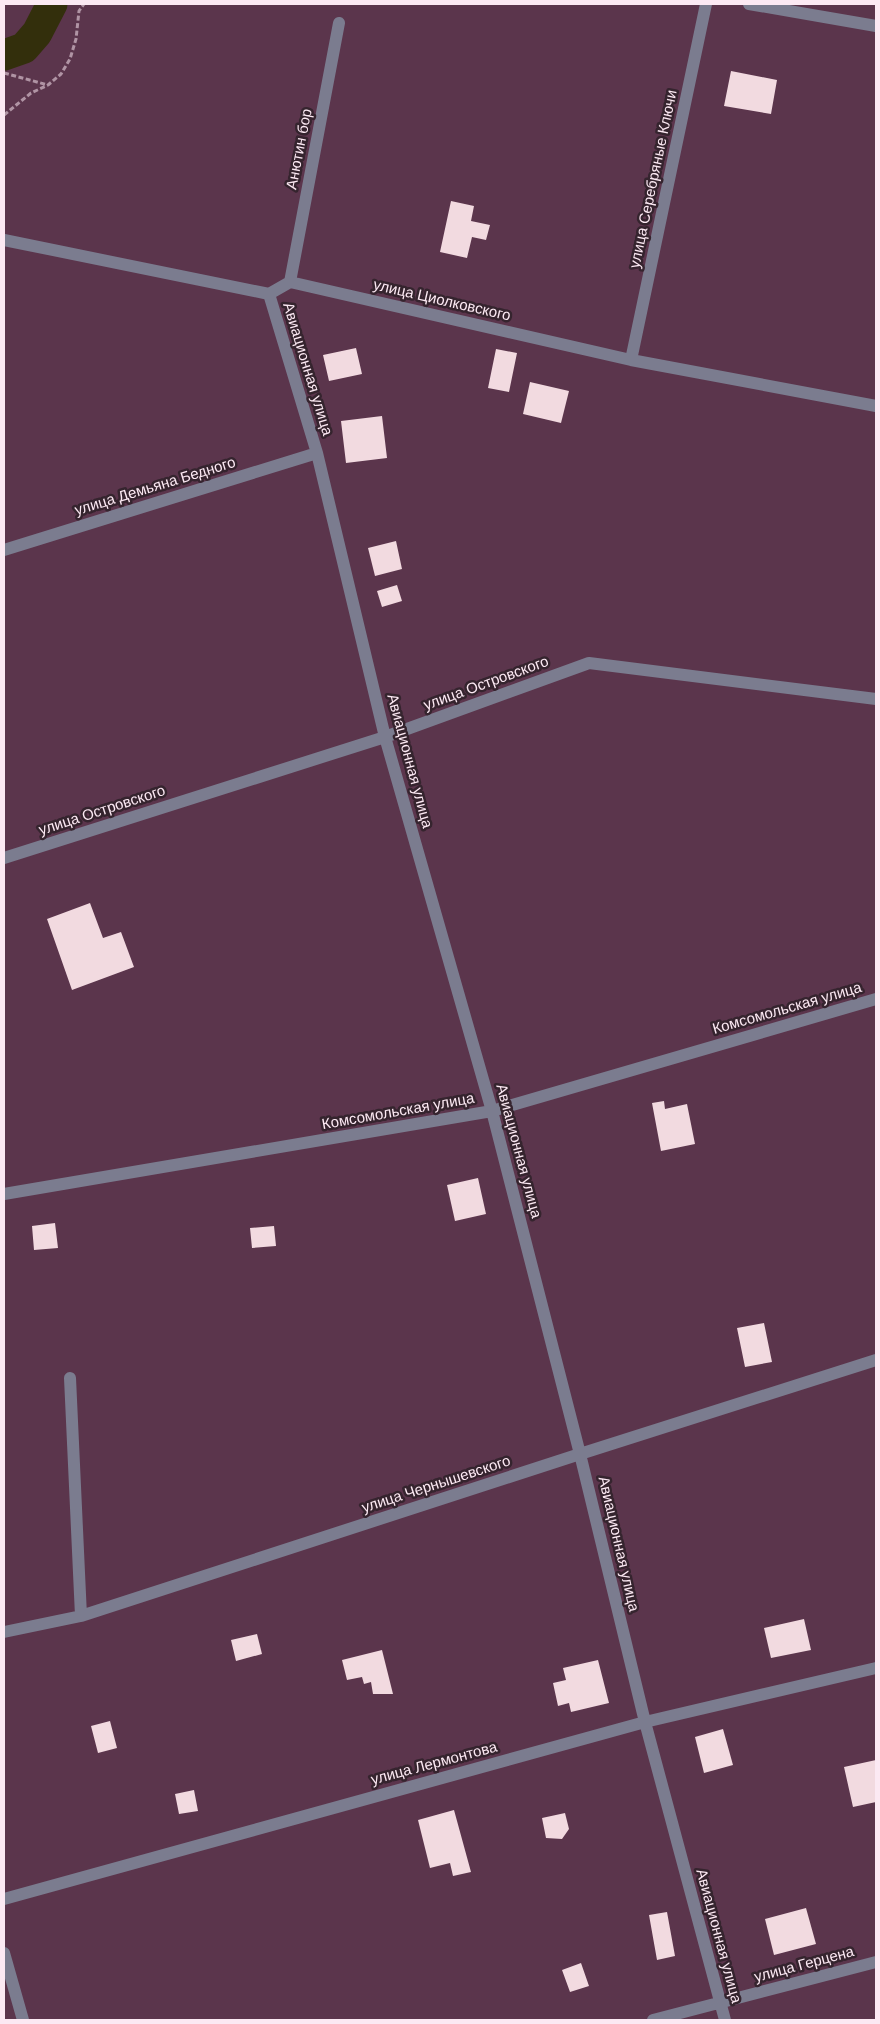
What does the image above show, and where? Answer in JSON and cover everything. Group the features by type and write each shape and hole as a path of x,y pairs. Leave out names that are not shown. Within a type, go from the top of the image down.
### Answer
{"street":[{"name":"улица Серебряные Ключи","path":"631,360 706,4"},
{"path":"749,4 876,26"},
{"name":"Анютин бор","path":"290,282 339,23"},
{"path":"4,240 269,294 290,282"},
{"name":"улица Циолковского","path":"290,282 631,360 876,406"},
{"name":"Авиационная улица","path":"269,294 317,453 385,737 492,1111 580,1454 645,1722 725,2020"},
{"name":"улица Демьяна Бедного","path":"4,550 317,453"},
{"name":"улица Островского","path":"4,858 385,737 589,663 876,699"},
{"name":"Комсомольская улица","path":"4,1194 492,1111 876,999"},
{"name":"улица Чернышевского","path":"4,1632 82,1616 876,1360"},
{"path":"70,1378 82,1616"},
{"name":"улица Лермонтова","path":"4,1899 645,1722 876,1668"},
{"path":"4,1953 22,2020"},
{"name":"улица Герцена","path":"653,2020 876,1962"}],"path":[{"path":"4,116 31,93 48,85 61,74 70,59 76,39 79,11 84,4"},
{"path":"4,73 48,85"}],"building":[{"path":"731,71 777,80 771,114 724,106"},
{"path":"451,201 474,206 471,221 490,225 486,240 472,237 467,258 440,252"},
{"path":"356,348 362,374 329,381 323,355"},
{"path":"496,349 517,353 509,392 488,388"},
{"path":"530,382 569,391 561,423 523,414"},
{"path":"382,416 387,458 346,463 341,421"},
{"path":"396,541 402,569 375,576 368,548"},
{"path":"397,585 402,601 382,607 377,591"},
{"path":"90,903 103,938 121,932 134,967 72,990 47,919"},
{"path":"664,1101 665,1109 687,1104 695,1144 661,1151 652,1103"},
{"path":"478,1178 486,1214 455,1221 447,1185"},
{"path":"55,1223 58,1248 34,1250 32,1226"},
{"path":"274,1226 276,1246 252,1248 250,1228"},
{"path":"764,1323 772,1362 745,1367 737,1328"},
{"path":"804,1619 811,1650 771,1658 764,1628"},
{"path":"257,1634 262,1654 236,1661 231,1640"},
{"path":"382,1650 393,1694 373,1694 371,1682 364,1684 362,1677 347,1680 342,1660"},
{"path":"598,1660 609,1703 571,1712 569,1703 558,1706 553,1683 566,1680 563,1668"},
{"path":"110,1721 117,1748 98,1753 91,1726"},
{"path":"723,1729 733,1765 704,1773 695,1737"},
{"path":"876,1760 876,1802 853,1807 844,1767"},
{"path":"194,1790 198,1811 179,1814 175,1794"},
{"path":"454,1810 471,1872 453,1876 450,1863 430,1868 418,1820"},
{"path":"565,1813 569,1829 562,1839 546,1838 542,1818"},
{"path":"806,1908 816,1944 774,1955 765,1919"},
{"path":"667,1912 675,1956 657,1960 649,1915"},
{"path":"581,1963 589,1986 570,1992 562,1970"}],"waterway":[{"path":"4,55 24,48 37,33 52,4"}]}
